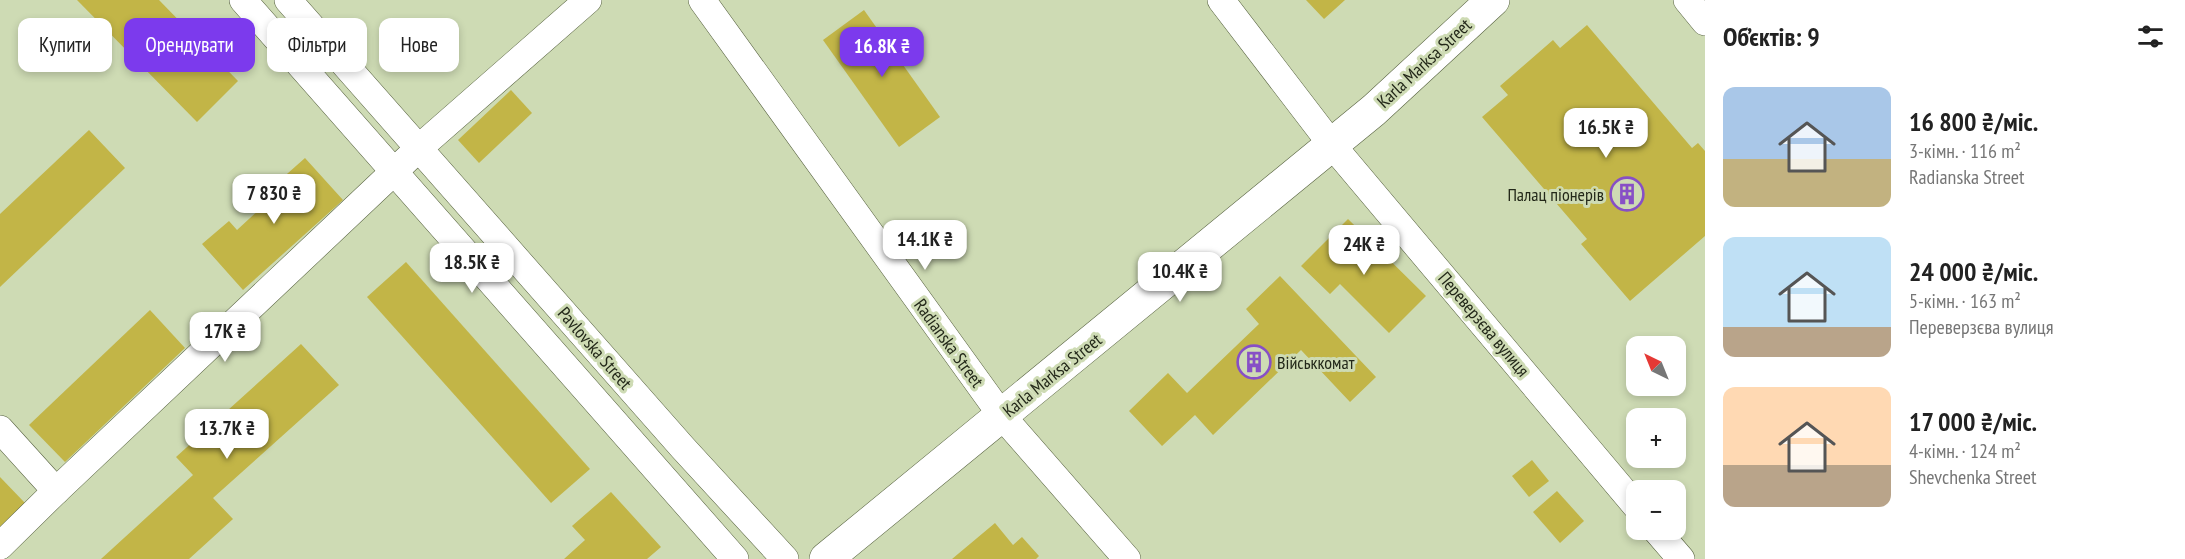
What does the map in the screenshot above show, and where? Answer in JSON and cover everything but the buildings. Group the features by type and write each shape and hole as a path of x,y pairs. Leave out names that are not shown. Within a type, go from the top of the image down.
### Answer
{"street":[{"name":"Pavlovska Street","path":"243,0 735,559"},
{"name":"Pavlovska Street","path":"288,0 683,448 785,559"},
{"path":"0,546 56,490 419,148 588,0"},
{"name":"Radianska Street","path":"702,0 1002,416 1127,559"},
{"name":"Переверзєва вулиця","path":"1221,0 1332,144 1626,494"},
{"name":"Karla Marksa Street","path":"826,559 1374,110 1493,0"},
{"path":"1687,0 1705,22"},
{"path":"0,429 56,490"},
{"path":"1665,540 1681,559"}],"place":[{"name":"Палац піонерів","path":"1627,194"},
{"name":"Військкомат","path":"1254,362"}]}
